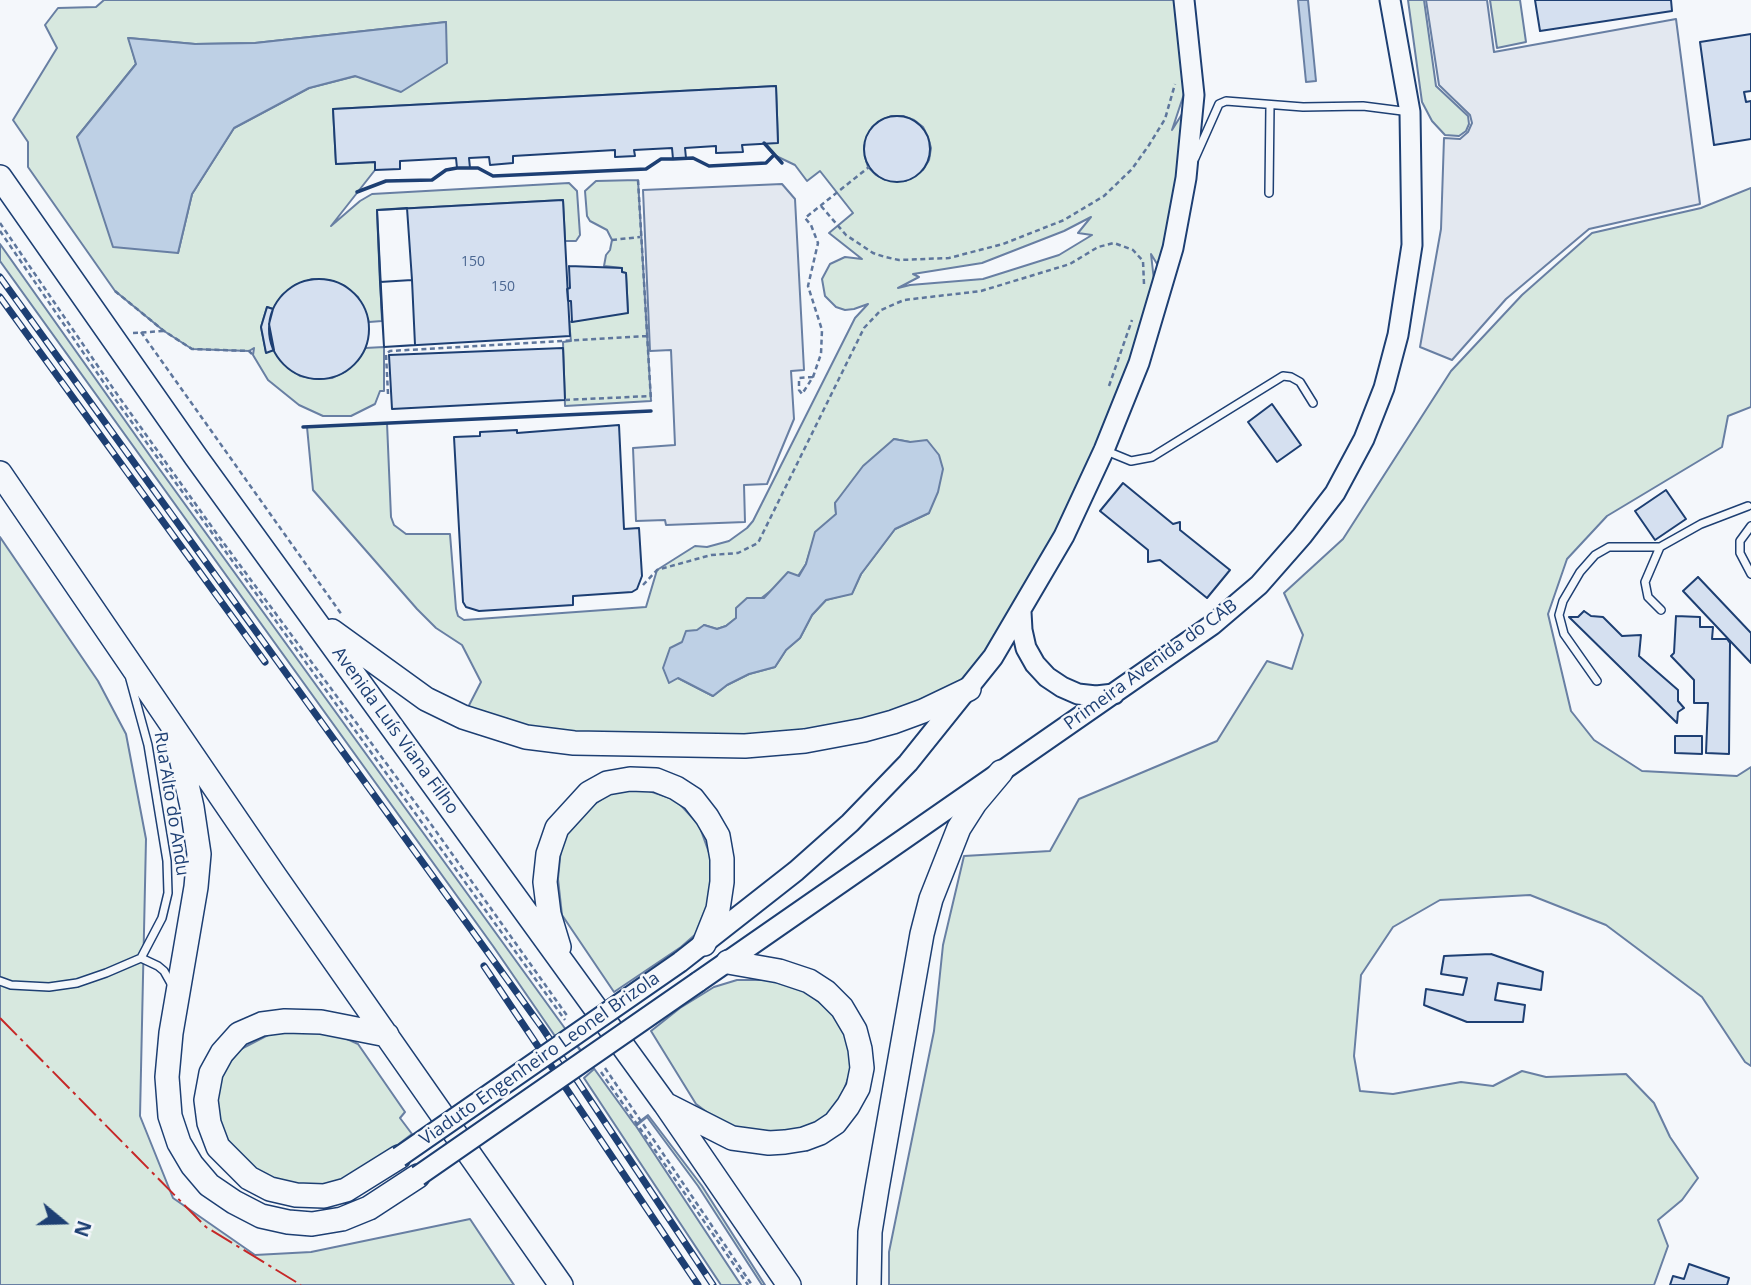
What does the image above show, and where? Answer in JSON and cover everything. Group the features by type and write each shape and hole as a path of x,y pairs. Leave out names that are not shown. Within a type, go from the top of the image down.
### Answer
{"highway":[{"name":"Avenida Luís Viana Filho","path":"0,177 196,457 665,1104 789,1285"},
{"path":"0,473 175,730 561,1285"},
{"path":"312,616 426,699 463,717 527,737 574,743 745,746 805,741 892,722 923,711 969,689"},
{"path":"175,730 199,854 167,1077 170,1116 179,1143 192,1166 209,1185 261,1216 288,1222 312,1224 342,1219 369,1208 418,1176"},
{"path":"869,1285 870,1232 877,1189 918,960 932,899 959,828 975,803 1001,772"},
{"path":"564,963 549,914 545,883 548,854 557,828 589,793 607,783 630,779 656,780 693,799 718,836 722,882 718,909 704,944"},
{"path":"665,1104 732,1138 785,1143 820,1133 835,1122 858,1088 862,1068 855,1030 842,1008 826,992 809,981 779,971 728,962"},
{"path":"387,1035 321,1022 285,1021 262,1024 239,1034 222,1053 211,1073 206,1100 209,1123 218,1147 249,1178 270,1189 296,1195 324,1196 346,1190 399,1157"}],"main road":[{"path":"704,944 796,871 850,823 908,763 993,657 1064,536 1104,450 1139,363 1173,248 1186,178 1194,95 1184,0"},
{"name":"Primeira Avenida do CAB","path":"698,982 1212,625 1259,585 1303,536 1335,493 1364,439 1384,388 1398,335 1408,279 1414,223 1410,112 1390,0"},
{"path":"1021,612 1021,630 1026,648 1047,677 1078,694 1114,694"},
{"name":"Viaduto Engenheiro Leonel Brizola","path":"399,1157 704,944"},
{"name":"Viaduto Engenheiro Leonel Brizola","path":"418,1176 698,982"}],"lane":[{"path":"1186,178 1219,104 1226,101 1270,105 1363,106 1410,112"},
{"path":"1269,193 1270,105"},
{"path":"1104,450 1131,461 1152,457 1283,376 1300,382 1313,403"},
{"path":"1597,681 1564,634 1559,615 1563,601 1580,572 1595,555 1609,547 1660,547 1700,524 1750,507"},
{"path":"1751,526 1740,541 1740,553 1751,574"},
{"path":"1660,547 1645,582 1648,597 1661,610"},
{"name":"Rua Alto do Andu","path":"123,652 148,745 167,861 168,893 162,918 141,958"},
{"path":"0,981 11,985 49,987 77,983 141,958 164,971 178,998"}],"path":[{"path":"821,206 846,235 873,253 899,260 949,258 1003,244 1064,220 1104,196 1132,169 1165,119 1175,80"},
{"path":"813,377 799,378 799,390 802,394 813,377 821,354 822,331 810,296 808,279 818,243 805,218 869,167"},
{"path":"638,180 651,401"},
{"path":"0,223 149,439 572,1022"},
{"path":"0,231 115,400 566,1023"},
{"path":"612,240 641,237"},
{"path":"643,585 657,570 711,555 738,552 758,543 864,328 881,310 904,300 981,291 1070,264 1098,247 1114,243 1133,250 1143,261 1144,287"},
{"path":"115,292 164,331 192,349 249,351 254,347"},
{"path":"1109,388 1135,312"},
{"path":"129,333 164,331"},
{"path":"141,332 344,618"},
{"path":"388,394 386,354 390,351 648,336"},
{"path":"249,351 253,355"},
{"path":"565,400 651,396"},
{"path":"596,1064 750,1285"},
{"path":"604,1067 750,1285"}],"shaded area":[{"path":"104,0 1184,0 1186,88 1172,130 1194,95 1165,277 1151,254 1157,307 1104,450 969,689 893,722 643,745 463,717 481,682 462,645 436,628 417,609 313,490 307,427 387,423 391,517 394,525 406,534 450,534 456,609 458,616 464,620 646,607 657,570 695,546 707,547 729,541 747,528 753,521 855,318 868,304 845,310 836,307 825,296 822,279 830,264 845,257 862,259 829,233 853,213 820,171 807,181 795,165 774,155 764,143 778,142 776,86 333,109 336,164 375,162 375,170 331,226 372,194 569,183 577,191 580,235 576,241 565,241 563,200 377,210 382,321 369,322 358,297 345,286 329,280 312,279 296,285 282,295 273,309 267,307 261,327 266,352 274,350 287,367 300,376 316,379 332,378 346,371 358,360 365,348 384,347 384,391 380,391 375,404 351,416 323,416 299,405 268,380 253,355 254,348 249,351 192,349 164,331 115,291 28,167 28,142 13,120 57,48 45,25 58,8 96,7","holes":["446,22 401,91 356,76 309,88 234,128 192,194 178,253 77,137 136,64 129,38 195,44 255,43","903,116 923,127 928,137 931,148 929,160 923,170 906,181 885,180 868,167 864,146 872,127 881,120","1091,217 1078,233 1092,235 1059,255 983,279 898,288 919,277 913,274 982,263 1064,231","894,439 910,442 929,513 895,529 861,574 852,593 826,600 812,615 800,638 786,650 775,667 749,674 713,696 678,678 704,625 717,629 726,626 773,589 798,576 810,551 836,514 835,503"]},
{"path":"1408,0 1424,0 1436,86 1468,116 1466,131 1459,136 1445,135 1432,121 1422,102"},
{"path":"1426,0 1487,0 1494,52 1676,19 1700,204 1589,229 1506,299 1452,360 1420,347 1441,229 1444,138 1460,139 1468,132 1472,123 1470,115 1439,85"},
{"path":"1490,0 1520,0 1526,42 1497,48"},
{"path":"638,180 651,401 565,406 563,342 571,341 569,322 628,312 626,273 622,272 622,268 604,266 612,240 607,230 590,221 587,216 585,191 596,181"},
{"path":"782,184 795,199 804,370 791,371 794,419 767,484 744,485 745,522 666,525 665,520 636,521 633,448 675,445 671,350 650,351 643,190"},
{"path":"1751,188 1751,407 1728,416 1722,447 1607,516 1567,559 1548,614 1571,711 1594,740 1642,771 1737,776 1751,767 1751,1066 1745,1062 1702,997 1606,925 1530,895 1440,900 1393,927 1361,975 1354,1056 1360,1091 1393,1094 1461,1082 1493,1086 1522,1071 1546,1077 1626,1074 1654,1103 1670,1137 1698,1178 1682,1200 1658,1220 1668,1246 1654,1285 889,1285 889,1252 934,1031 943,945 964,856 1050,851 1079,799 1217,741 1267,661 1292,669 1303,635 1284,593 1343,539 1451,371 1522,295 1592,233 1701,208"},
{"path":"0,244 158,467 635,1125 648,1115 702,1186 765,1285 762,1285 698,1186 647,1117 636,1126 741,1285 721,1285 584,1078 594,1069 565,1030 555,1036 0,261"},
{"path":"0,537 98,681 126,734 146,839 140,1116 173,1198 255,1255 311,1252 470,1219 514,1285 0,1285"},
{"path":"646,790 676,800 699,825 712,861 710,898 697,933 681,947 614,992 562,915 558,879 561,848 569,830 582,813 612,792"},
{"path":"737,980 768,980 804,990 835,1015 850,1046 850,1073 839,1103 820,1122 793,1133 764,1136 720,1122 696,1104 651,1031 680,1008 714,987"},
{"path":"304,1028 336,1034 358,1044 405,1112 400,1118 412,1134 358,1175 330,1185 292,1185 259,1174 217,1129 214,1098 223,1070 241,1049 270,1034"}],"water":[{"path":"1298,0 1308,0 1316,81 1306,82"},
{"path":"446,22 447,63 401,92 355,76 309,88 234,128 192,194 178,253 113,247 77,137 136,64 128,38 195,44 255,43"},
{"path":"894,439 910,442 927,440 939,455 943,469 938,492 929,513 895,529 861,574 852,594 826,600 812,615 800,638 786,650 775,667 749,674 713,696 678,678 669,683 663,668 670,648 682,642 686,631 697,630 704,625 717,629 726,626 736,618 736,608 747,598 764,598 788,572 799,576 806,564 815,532 836,514 835,503 863,466"}],"building":[{"path":"1535,0 1671,0 1672,11 1540,31"},
{"path":"1751,34 1751,91 1744,92 1746,102 1751,101 1751,139 1714,145 1700,42"},
{"path":"776,86 778,143 742,145 743,152 716,153 716,146 685,148 686,158 673,159 672,148 634,150 635,156 615,157 615,150 513,156 513,163 490,165 489,157 469,158 470,168 457,168 456,158 400,161 400,169 375,170 375,162 336,164 333,109"},
{"path":"897,116 910,118 920,126 928,136 928,162 920,172 910,180 897,182 884,180 874,172 866,162 864,149 866,136 874,126 884,118"},
{"path":"563,200 570,336 384,347 377,210"},
{"path":"407,208 412,280 380,282 377,210"},
{"path":"569,266 622,268 622,272 626,273 628,313 572,322 571,301 568,301 567,289 570,288"},
{"path":"319,279 338,283 354,294 365,310 369,329 365,348 354,364 338,375 319,379 300,375 284,364 273,348 269,329 273,310 284,294 300,283"},
{"path":"412,280 415,345 384,347 380,282"},
{"path":"267,307 273,309 269,324 274,350 266,353 261,327"},
{"path":"563,348 565,400 392,409 389,355"},
{"path":"1272,404 1301,445 1277,462 1248,422"},
{"path":"619,425 624,529 639,528 642,576 637,589 632,592 573,596 573,605 479,611 466,607 463,602 454,437 480,436 480,432 517,430 517,433"},
{"path":"1123,483 1173,524 1180,522 1180,530 1230,570 1207,598 1160,560 1148,562 1148,550 1100,511"},
{"path":"1666,490 1686,519 1655,540 1635,511"},
{"path":"1698,577 1751,633 1751,663 1683,591"},
{"path":"1584,611 1591,616 1603,617 1622,636 1641,635 1639,656 1678,690 1678,701 1684,708 1678,712 1677,723 1569,617 1578,617"},
{"path":"1676,616 1700,617 1700,627 1713,627 1712,639 1727,639 1730,643 1729,754 1706,753 1708,703 1694,703 1694,680 1671,656 1674,653"},
{"path":"1675,736 1702,736 1702,754 1675,753"},
{"path":"1491,954 1543,972 1541,990 1498,983 1495,1000 1525,1005 1523,1022 1467,1022 1424,1005 1426,989 1463,995 1467,978 1441,974 1444,956"},
{"path":"1689,1264 1729,1278 1727,1285 1670,1285 1673,1276 1684,1279"}],"railway":[{"path":"0,277 543,1029 713,1285"},
{"path":"0,297 265,662"},
{"path":"484,966 698,1285"}],"wall":[{"path":"764,143 782,163"},
{"path":"357,192 386,181 432,180 446,170 457,168 478,168 493,176 646,169 661,159 693,158 709,166 766,163 774,155"},
{"path":"303,427 651,411"}],"power":[{"path":"0,1018 206,1227 301,1285"}]}
